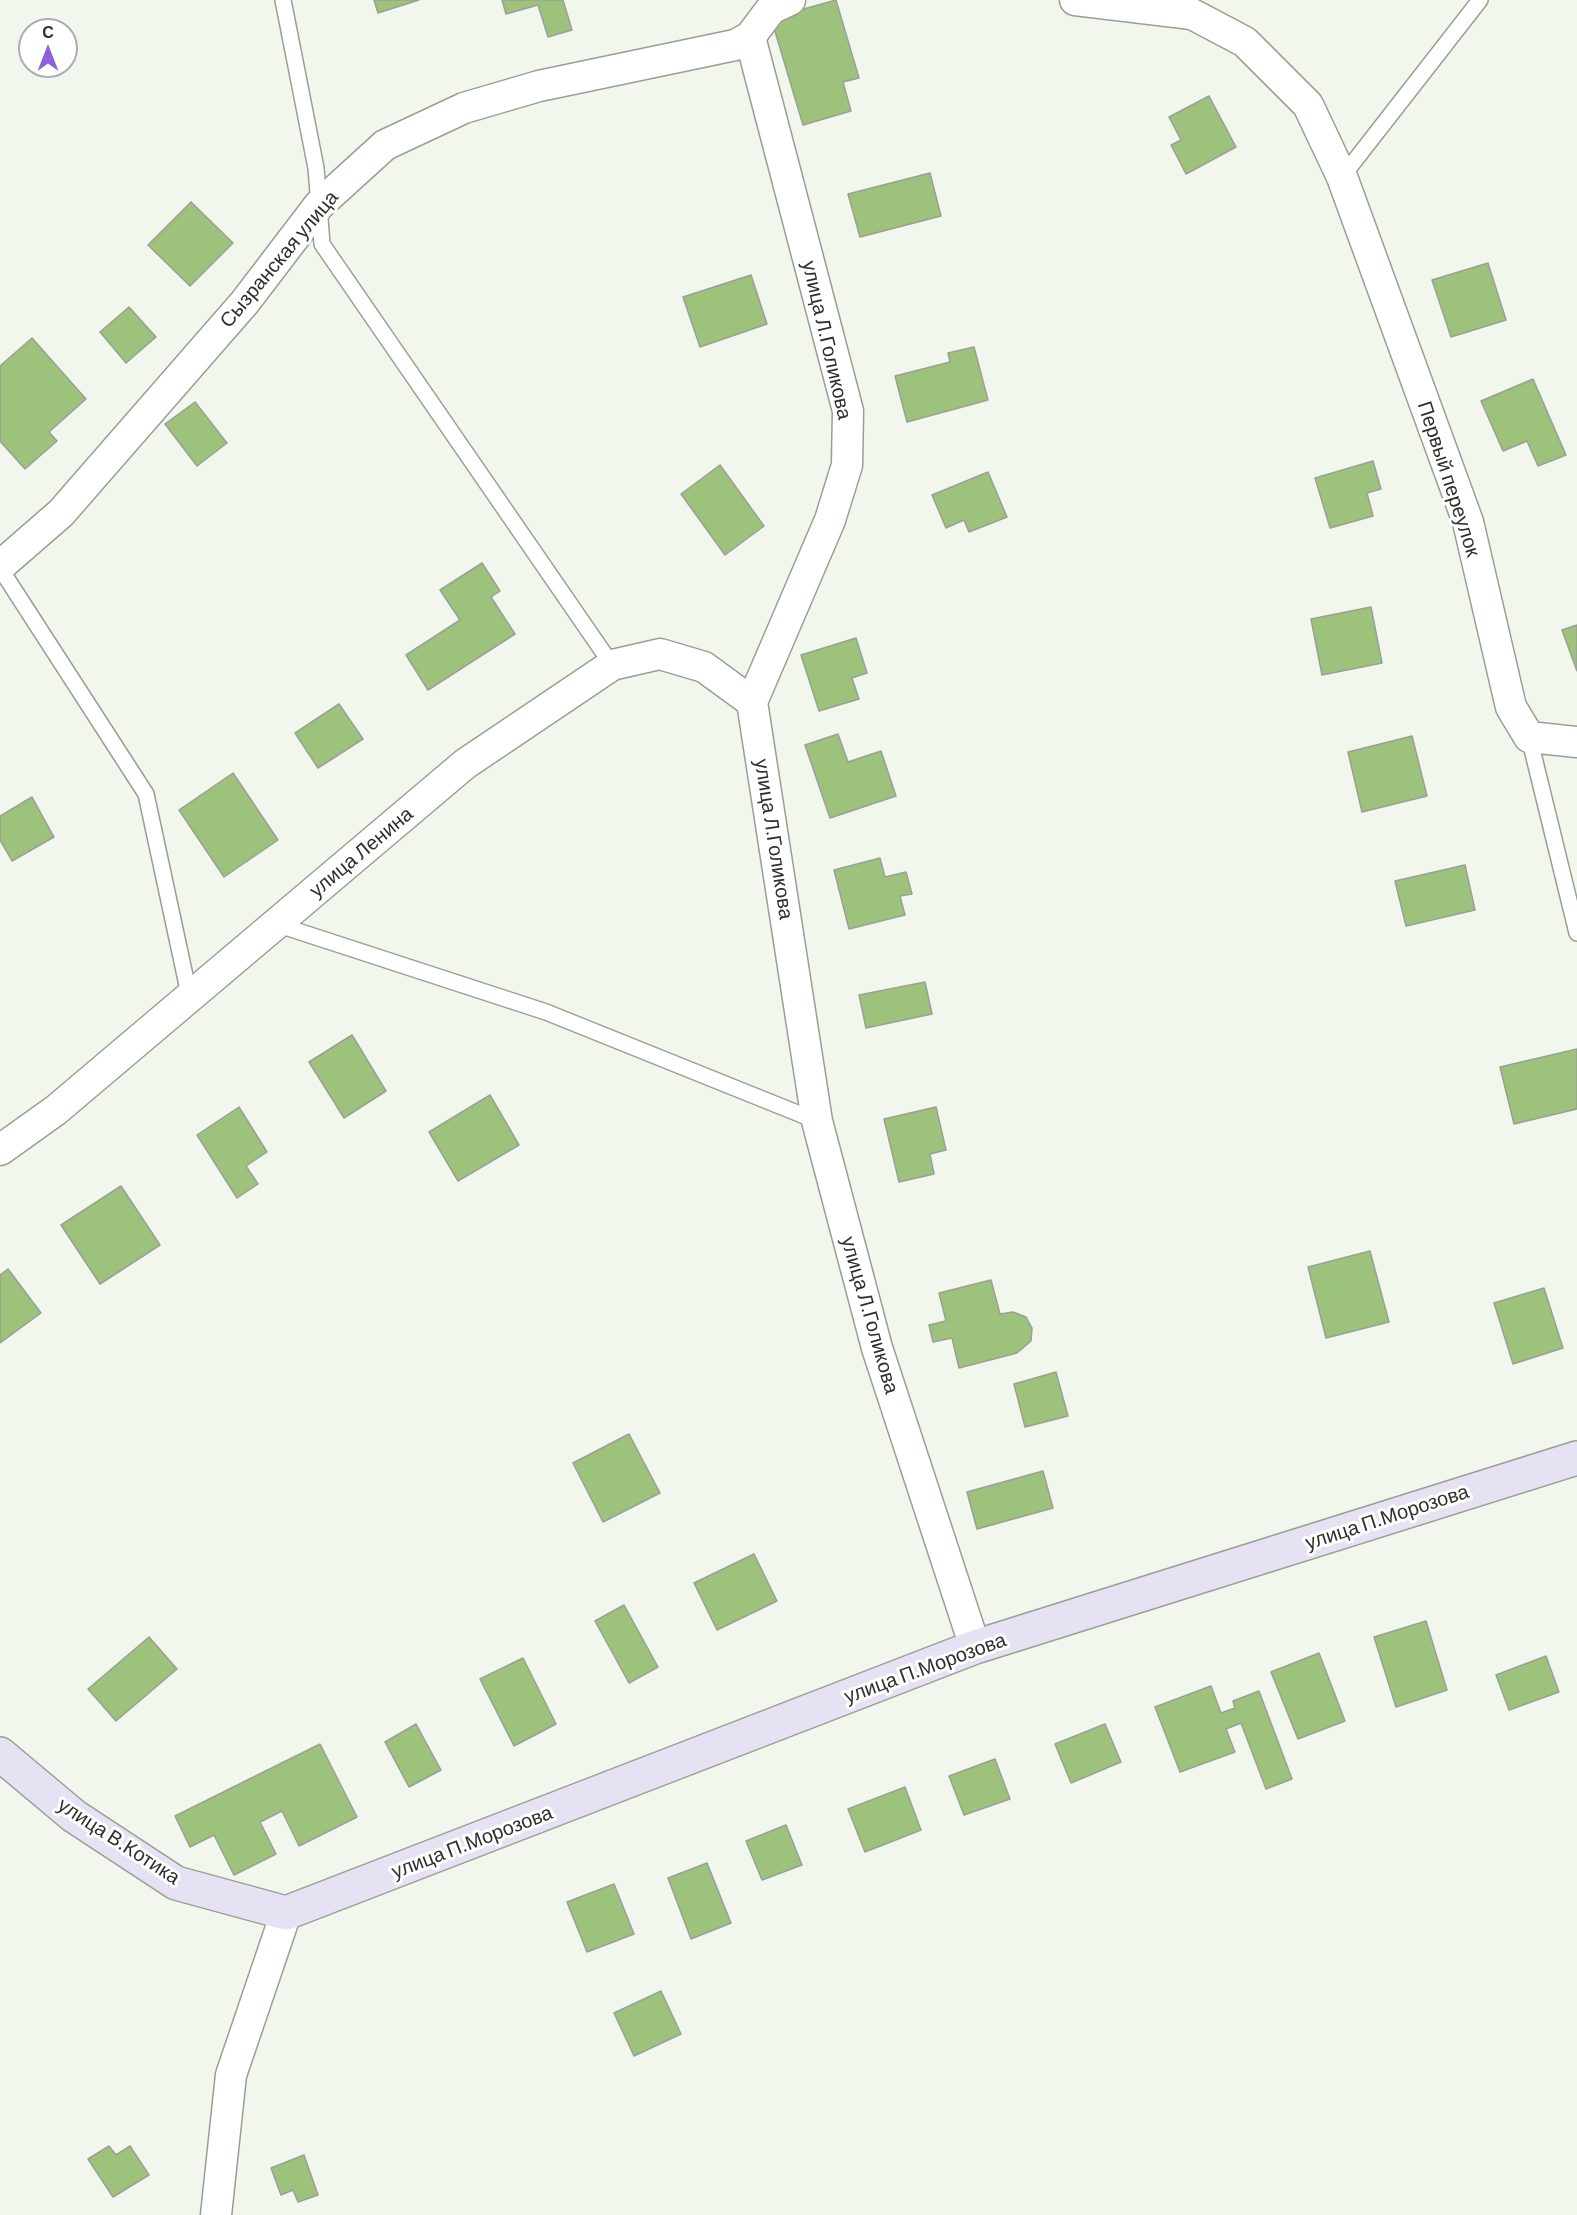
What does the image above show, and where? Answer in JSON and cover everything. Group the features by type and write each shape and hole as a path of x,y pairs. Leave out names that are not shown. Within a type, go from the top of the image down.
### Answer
{"street":[{"path":"750,37 771,9 790,0"},
{"path":"1075,0 1192,14 1245,42 1308,105 1342,177"},
{"name":"Сызранская улица","path":"0,567 61,513 245,302 319,205 385,145 464,108 539,86 735,45 750,37"},
{"name":"улица Л.Голикова","path":"750,37 848,411 847,465 830,520 752,702 817,1121 877,1348 975,1647"},
{"name":"Первый переулок","path":"1342,177 1468,522 1511,707 1529,737"},
{"name":"улица Ленина","path":"0,1150 56,1110 465,764 612,665 660,654 704,667 752,702"},
{"path":"1529,737 1577,742"},
{"name":"улица П.Морозова","path":"286,1913 975,1647 1577,1458"},
{"name":"улица В.Котика","path":"0,1754 74,1816 176,1882 286,1913"},
{"path":"211,2211 231,2075 286,1913"}],"lane":[{"path":"283,0 316,168 322,244 612,665"},
{"path":"1342,177 1480,0"},
{"path":"0,567 146,794 189,999"},
{"path":"1529,737 1577,933"},
{"path":"276,924 546,1012 817,1121"}],"building":[{"path":"374,0 419,0 378,13"},
{"path":"502,0 563,0 572,30 548,37 538,5 506,14"},
{"path":"836,0 859,78 843,82 851,111 803,125 771,18"},
{"path":"1209,96 1236,147 1186,174 1171,145 1181,140 1169,117"},
{"path":"930,173 941,216 860,237 848,194"},
{"path":"191,202 233,243 190,286 148,245"},
{"path":"1488,263 1506,320 1451,337 1432,280"},
{"path":"751,275 767,324 700,347 683,297"},
{"path":"129,307 156,337 126,363 100,332"},
{"path":"32,338 86,399 49,432 57,441 25,469 0,441 0,366"},
{"path":"974,347 988,400 907,422 895,376 950,362 948,353"},
{"path":"1533,379 1566,455 1538,466 1527,441 1503,451 1481,401"},
{"path":"195,402 227,443 197,466 165,424"},
{"path":"1373,461 1381,489 1367,493 1373,516 1330,528 1315,478"},
{"path":"720,465 764,526 725,555 681,494"},
{"path":"988,472 1007,517 969,532 964,520 946,528 932,495"},
{"path":"482,563 500,591 491,597 515,634 428,690 406,655 460,620 440,590"},
{"path":"1371,607 1382,663 1322,675 1311,619"},
{"path":"1577,625 1577,671 1562,630"},
{"path":"856,638 867,673 852,678 859,699 819,711 801,655"},
{"path":"339,704 363,739 318,768 295,733"},
{"path":"838,734 848,762 881,751 896,796 830,818 805,745"},
{"path":"1412,736 1427,796 1362,812 1348,752"},
{"path":"233,773 278,840 224,877 179,810"},
{"path":"32,797 54,837 12,861 0,840 0,816"},
{"path":"880,858 885,877 906,872 912,894 900,896 905,915 849,929 834,870"},
{"path":"1465,865 1475,910 1406,926 1395,881"},
{"path":"925,982 932,1014 866,1028 859,995"},
{"path":"352,1035 386,1091 344,1118 309,1062"},
{"path":"1577,1049 1577,1109 1514,1124 1500,1067"},
{"path":"490,1095 519,1145 458,1181 429,1132"},
{"path":"239,1107 267,1152 246,1166 258,1184 237,1198 197,1135"},
{"path":"936,1107 946,1150 930,1154 934,1174 899,1182 884,1119"},
{"path":"121,1186 160,1245 100,1284 61,1225"},
{"path":"1370,1251 1389,1322 1326,1338 1308,1267"},
{"path":"8,1269 41,1313 0,1343 0,1275"},
{"path":"991,1280 1000,1314 1013,1312 1026,1317 1032,1328 1031,1341 1017,1353 959,1368 952,1338 933,1342 929,1325 946,1321 939,1293"},
{"path":"1544,1288 1563,1348 1513,1364 1494,1303"},
{"path":"1056,1372 1068,1416 1025,1427 1014,1384"},
{"path":"629,1434 660,1493 603,1522 573,1463"},
{"path":"1043,1471 1053,1508 977,1529 967,1492"},
{"path":"754,1554 777,1601 717,1630 694,1583"},
{"path":"624,1605 658,1667 629,1683 595,1621"},
{"path":"1426,1621 1447,1690 1396,1707 1374,1637"},
{"path":"149,1637 177,1669 116,1721 88,1689"},
{"path":"1319,1653 1345,1721 1298,1739 1271,1672"},
{"path":"1546,1656 1559,1692 1509,1710 1496,1675"},
{"path":"523,1658 556,1724 514,1746 480,1679"},
{"path":"1211,1686 1221,1713 1235,1708 1233,1701 1259,1691 1292,1779 1266,1789 1241,1723 1226,1729 1235,1752 1180,1772 1155,1707"},
{"path":"416,1724 441,1770 409,1787 385,1742"},
{"path":"1105,1724 1121,1762 1071,1783 1055,1744"},
{"path":"320,1744 357,1817 299,1846 282,1811 260,1822 276,1854 234,1875 214,1835 190,1847 175,1816"},
{"path":"995,1759 1010,1799 964,1815 949,1776"},
{"path":"905,1787 921,1830 865,1852 848,1809"},
{"path":"786,1825 802,1865 762,1880 746,1841"},
{"path":"707,1863 731,1923 691,1939 668,1878"},
{"path":"614,1884 634,1934 587,1952 567,1902"},
{"path":"661,1991 681,2034 634,2056 614,2013"},
{"path":"109,2146 116,2155 130,2146 149,2175 113,2197 88,2159"},
{"path":"304,2155 318,2195 298,2202 293,2190 281,2195 271,2168"}]}
